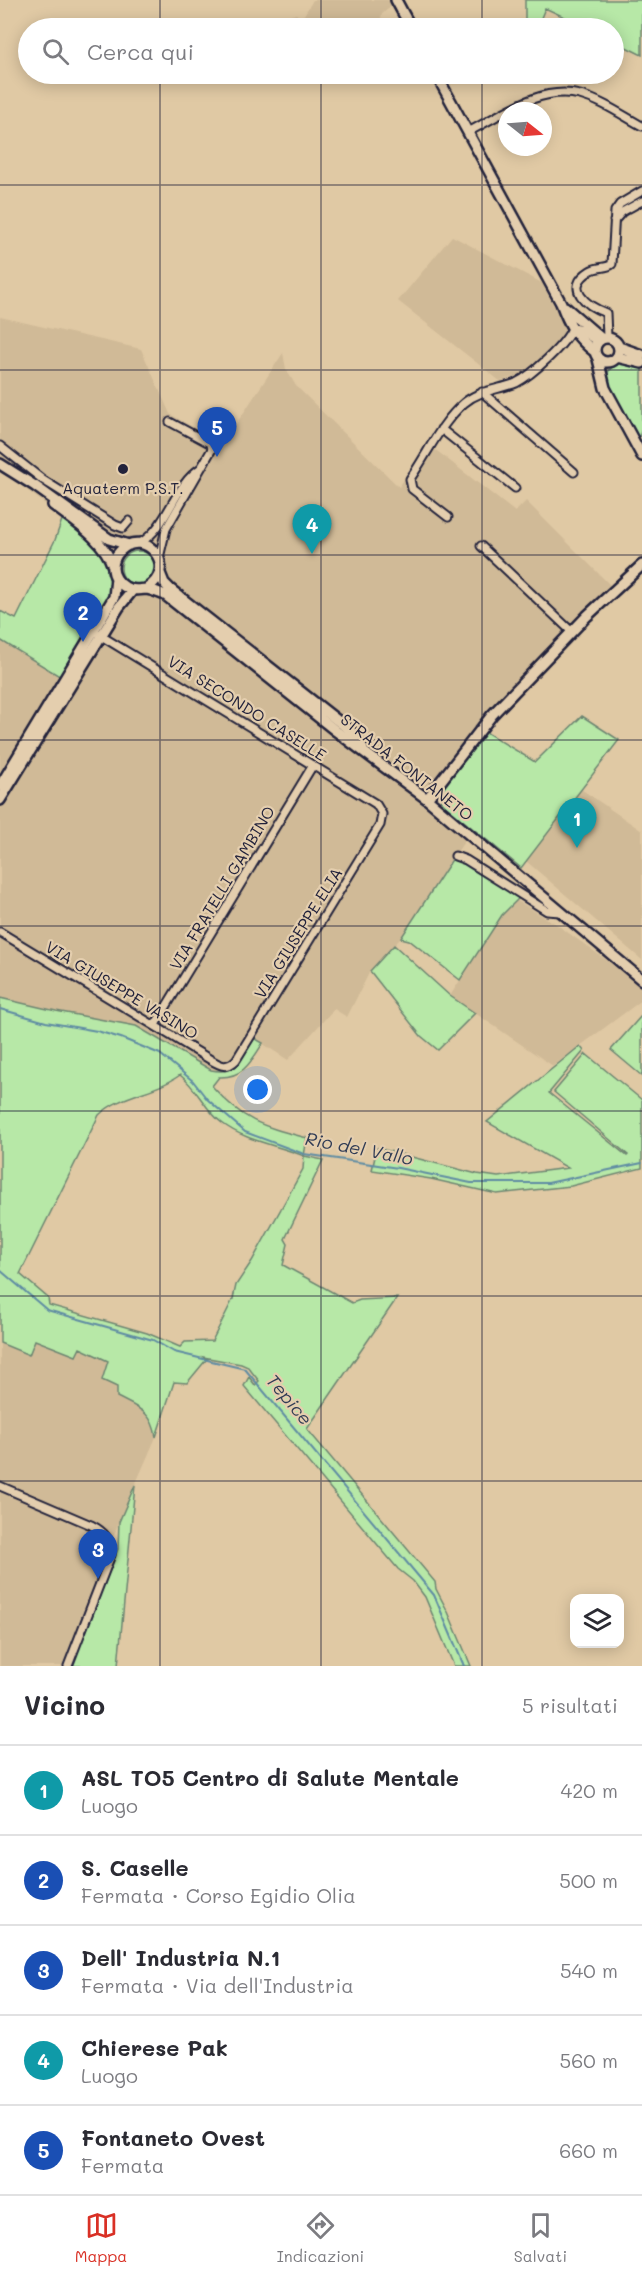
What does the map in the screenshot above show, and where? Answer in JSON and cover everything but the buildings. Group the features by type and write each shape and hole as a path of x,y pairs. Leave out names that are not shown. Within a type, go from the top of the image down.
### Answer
{"street":[{"path":"396,0 406,18"},
{"path":"442,84 579,339 600,346 615,355 642,363"},
{"path":"468,132 509,110 546,94 555,93 570,93 597,101 642,126"},
{"path":"642,190 620,204 615,211 612,264 609,267 591,271 581,278 578,286 580,296 592,308 606,313 600,346 601,376 605,388 642,456"},
{"path":"614,221 622,212 642,201"},
{"path":"561,303 600,346"},
{"path":"448,517 412,489 410,478 441,429 466,401 482,392 517,382 530,373 569,337 572,328"},
{"path":"600,346 616,341 615,355 601,376"},
{"path":"615,355 642,356"},
{"path":"482,392 574,472"},
{"path":"170,422 211,444 211,453 162,538 159,558 160,573 164,583 352,732 367,755"},
{"path":"441,429 515,488"},
{"path":"0,446 44,480 115,525 123,528 129,521"},
{"path":"0,464 109,539 129,545 140,543 156,531 191,474 203,466"},
{"path":"12,472 103,546 110,556 120,584 132,591 146,589 158,580 160,573"},
{"path":"140,543 152,548 159,558"},
{"path":"113,567 118,554 129,545"},
{"path":"481,546 572,632"},
{"path":"427,799 492,715 572,632 642,565"},
{"path":"0,800 98,634 114,597 116,578"},
{"name":"STRADA FONTANETO","path":"146,589 165,595 367,755 427,799 642,980"},
{"path":"0,786 98,634 132,591"},
{"name":"VIA SECONDO CASELLE","path":"98,634 376,804 382,814"},
{"name":"VIA FRATELLI GAMBINO","path":"154,1026 313,765"},
{"name":"VIA GIUSEPPE ELIA","path":"231,1065 380,825 382,814"},
{"path":"455,856 466,860 547,911 562,912"},
{"name":"VIA GIUSEPPE VASINO","path":"0,932 223,1067 231,1065"},
{"path":"0,1486 104,1531 110,1543 111,1555 68,1666"}],"shaded area":[{"path":"313,0 392,0 394,4 382,14 381,18 284,18 296,14 300,17 304,15"},
{"path":"452,236 542,283 568,333 524,374 500,381 398,301"},
{"path":"0,317 141,349 170,414 218,442 225,441 283,353 286,369 296,386 399,487 428,444 515,512 526,501 615,590 498,703 422,800 465,840 401,938 370,971 347,1017 334,1009 288,1060 254,1038 237,1066 219,1072 211,1070 136,1026 41,1009 0,998 0,639 56,671 63,518 0,469"},
{"path":"581,789 642,831 642,960 526,861"},
{"path":"516,900 556,924 616,967 642,989 642,1000 553,1066 450,996 502,915"},
{"path":"35,1339 76,1356 79,1348 108,1361 117,1387 117,1397 146,1412 154,1425 156,1437 119,1522 64,1666 0,1666 0,1343 29,1355"}],"green space":[{"path":"525,0 642,0 642,55 624,46 624,18 566,18 545,8 541,18 525,18"},
{"path":"618,361 642,368 642,429 638,440 609,385 608,372"},
{"path":"63,517 98,546 107,559 111,593 61,677 0,640 0,611 16,619 55,540"},
{"path":"138,551 150,556 155,568 150,580 138,585 126,580 121,568 126,556"},
{"path":"582,716 619,740 521,868 443,804 440,797 443,789 484,731 535,762"},
{"path":"453,858 460,859 521,896 502,915 460,980 409,940 401,938"},
{"path":"394,945 450,996 475,1013 438,1050 421,1036 370,971"},
{"path":"0,998 136,1026 211,1070 220,1071 233,1068 238,1064 254,1038 263,1043 246,1068 234,1075 219,1077 212,1086 244,1115 266,1126 307,1138 304,1156 323,1160 285,1239 288,1244 283,1265 352,1303 360,1300 397,1298 307,1429 435,1582 436,1589 471,1666 454,1666 425,1597 413,1581 398,1569 244,1386 249,1377 255,1385 259,1381 248,1367 203,1357 206,1360 187,1383 174,1382 156,1437 151,1421 143,1411 117,1397 117,1387 102,1380 108,1361 80,1348 76,1356 35,1340 29,1355 0,1343","holes":["180,1075 222,1123 241,1134 304,1156 303,1169 252,1261 236,1285 233,1299 212,1341 185,1342 180,1347 147,1333 49,1305 48,1298 20,1274 99,1115 117,1102 160,1086"]},
{"path":"642,1015 642,1076 611,1050"},
{"path":"580,1046 584,1051 549,1093 628,1155 554,1092 586,1054 642,1100 642,1168 571,1186 497,1194 431,1179 372,1170 377,1148 477,1174 498,1177 568,1168 487,1122"},
{"path":"135,1485 118,1666 71,1666 118,1549 119,1522"}],"waterway":[{"name":"Rio del Vallo","path":"0,1009 46,1022 97,1031 160,1054 193,1081 207,1099 245,1132 304,1154 398,1168 471,1183 548,1183 642,1163"},
{"name":"Tepice","path":"0,1270 47,1310 153,1340 174,1352 245,1369 434,1595 464,1666"}],"place":[{"name":"Fontaneto Ovest","path":"217,457"},
{"name":"Aquaterm P.S.T.","path":"123,469"},
{"name":"Chierese Pak","path":"312,554"},
{"name":"S. Caselle","path":"83,642"},
{"name":"ASL TO5 Centro di Salute Mentale","path":"577,848"},
{"name":"Dell' Industria N.1","path":"98,1579"}]}
